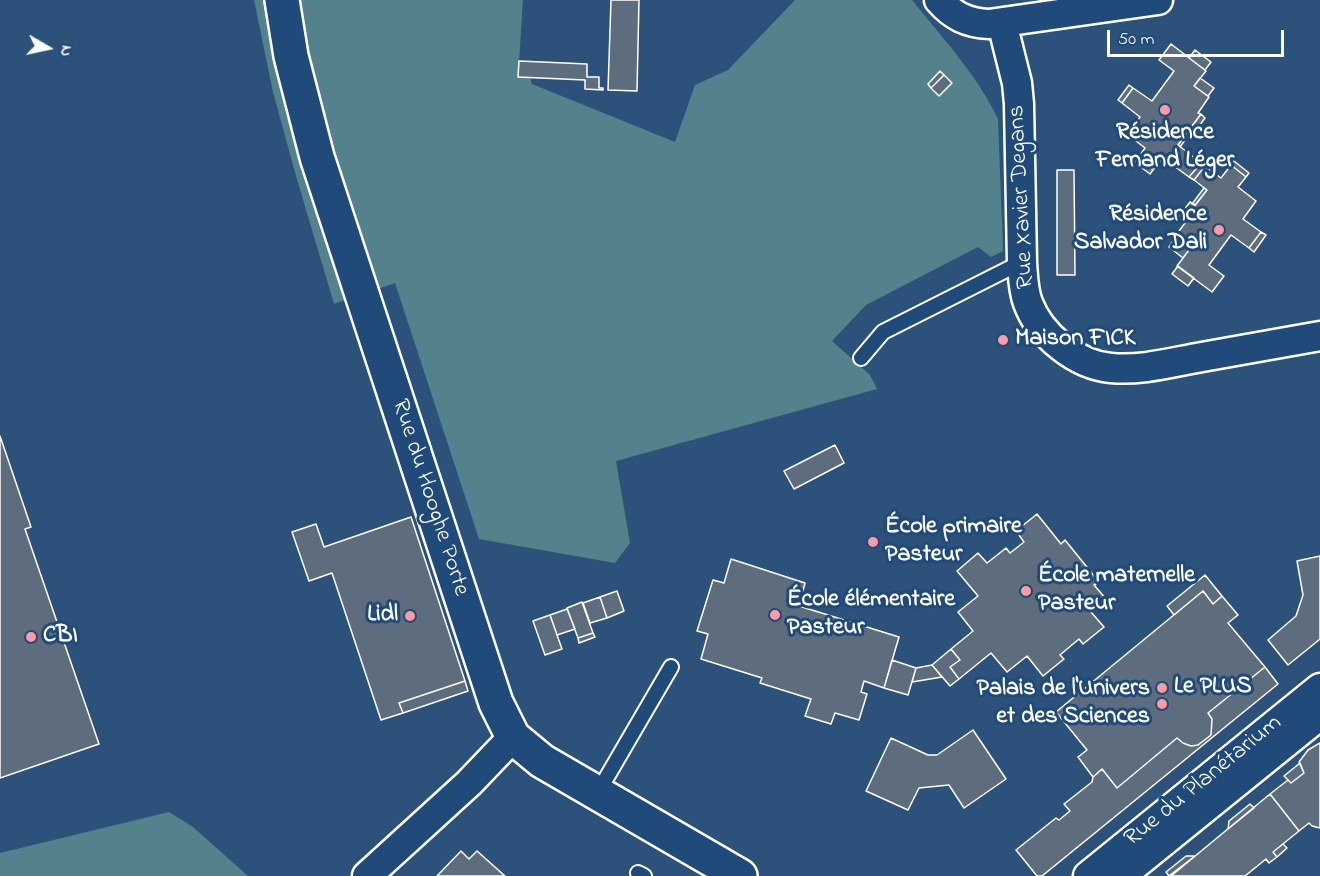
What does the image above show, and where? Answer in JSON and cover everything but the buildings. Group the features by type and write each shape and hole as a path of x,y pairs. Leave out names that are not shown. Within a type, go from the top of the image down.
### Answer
{"street":[{"name":"Rue du Hooghe Porte","path":"282,0 291,56 317,157 496,703 513,737 542,762 740,876"},
{"path":"939,0 950,12 969,22 979,24 1002,23 1158,0"},
{"name":"Rue Xavier Degans","path":"1002,23 1017,83 1022,262 1027,301 1037,322 1068,351 1088,363 1133,368 1320,336"},
{"name":"Rue du Planétarium","path":"1088,876 1320,688"},
{"name":"Rue du Planétarium","path":"1121,876 1320,715"},
{"path":"368,876 462,790 513,737"}],"lane":[{"path":"861,358 884,332 1022,262"},
{"path":"597,794 670,667"}],"green space":[{"path":"254,0 523,0 518,77 530,77 532,84 675,142 695,85 728,70 795,0 912,0 980,87 998,119 1003,251 991,257 978,247 866,305 832,341 870,375 877,389 616,461 630,543 615,563 479,539 395,283 334,304 273,92"},
{"path":"169,812 193,827 248,876 0,876 0,853"}],"place":[{"name":"Résidence Fernand Léger","path":"1165,110"},
{"name":"Résidence Salvador Dali","path":"1219,230"},
{"name":"Maison FICK","path":"1003,340"},
{"name":"École primaire Pasteur","path":"873,542"},
{"name":"École maternelle Pasteur","path":"1026,591"},
{"name":"École élémentaire Pasteur","path":"775,615"},
{"name":"Lidl","path":"410,616"},
{"name":"CBI","path":"31,637"},
{"name":"Le PLUS","path":"1162,688"},
{"name":"Palais de l'Univers et des Sciences","path":"1162,704"}]}
